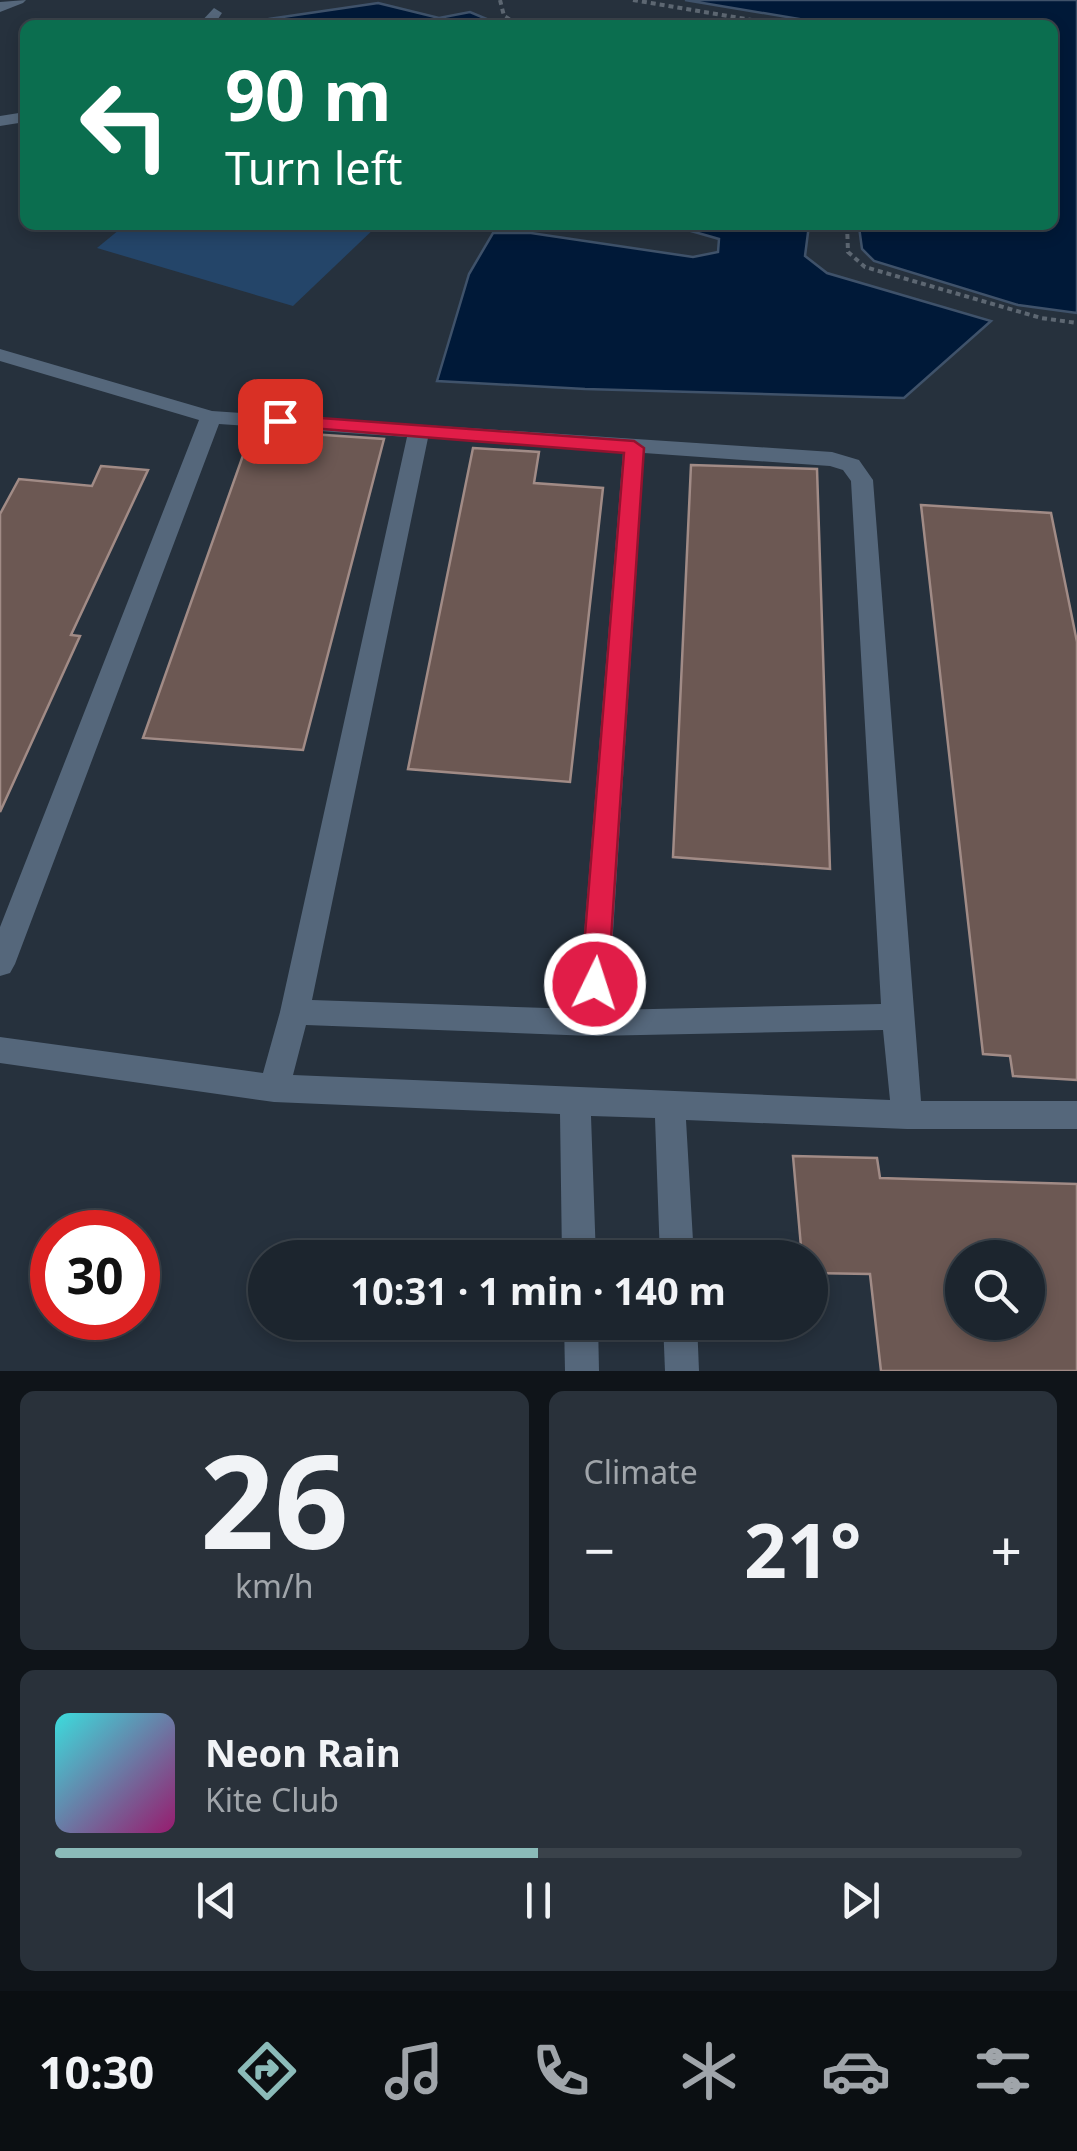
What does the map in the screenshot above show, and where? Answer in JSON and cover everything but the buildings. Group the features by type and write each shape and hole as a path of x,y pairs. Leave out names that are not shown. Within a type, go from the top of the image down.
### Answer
{"street":[{"path":"0,7 18,0"},
{"path":"0,355 211,417 634,448 832,458 851,465 862,480 896,1017 907,1115"},
{"path":"0,964 211,417"},
{"path":"274,1088 295,1012 419,430"},
{"path":"592,1023 634,448"},
{"path":"295,1012 592,1023 896,1017"},
{"path":"0,1050 274,1088 907,1115 1077,1114"},
{"path":"576,1098 579,1240"},
{"path":"670,1107 676,1240"},
{"path":"581,1340 582,1371"},
{"path":"681,1340 682,1371"}],"path":[{"path":"633,0 751,20"},
{"path":"847,230 848,252 864,268 1041,318 1077,323"}],"shaded area":[{"path":"685,0 1077,0 1077,313 1018,305 874,261 862,249 859,230 1058,230 1058,20 805,20"},
{"path":"378,3 439,18 470,12 489,20 268,20"},
{"path":"119,230 373,230 293,306 97,248"},
{"path":"688,230 808,230 805,256 827,273 991,321 904,398 437,381 469,274 493,233 531,233 693,257 718,252 719,239"}],"route":[{"path":"280,421 634,448 595,984"}]}
